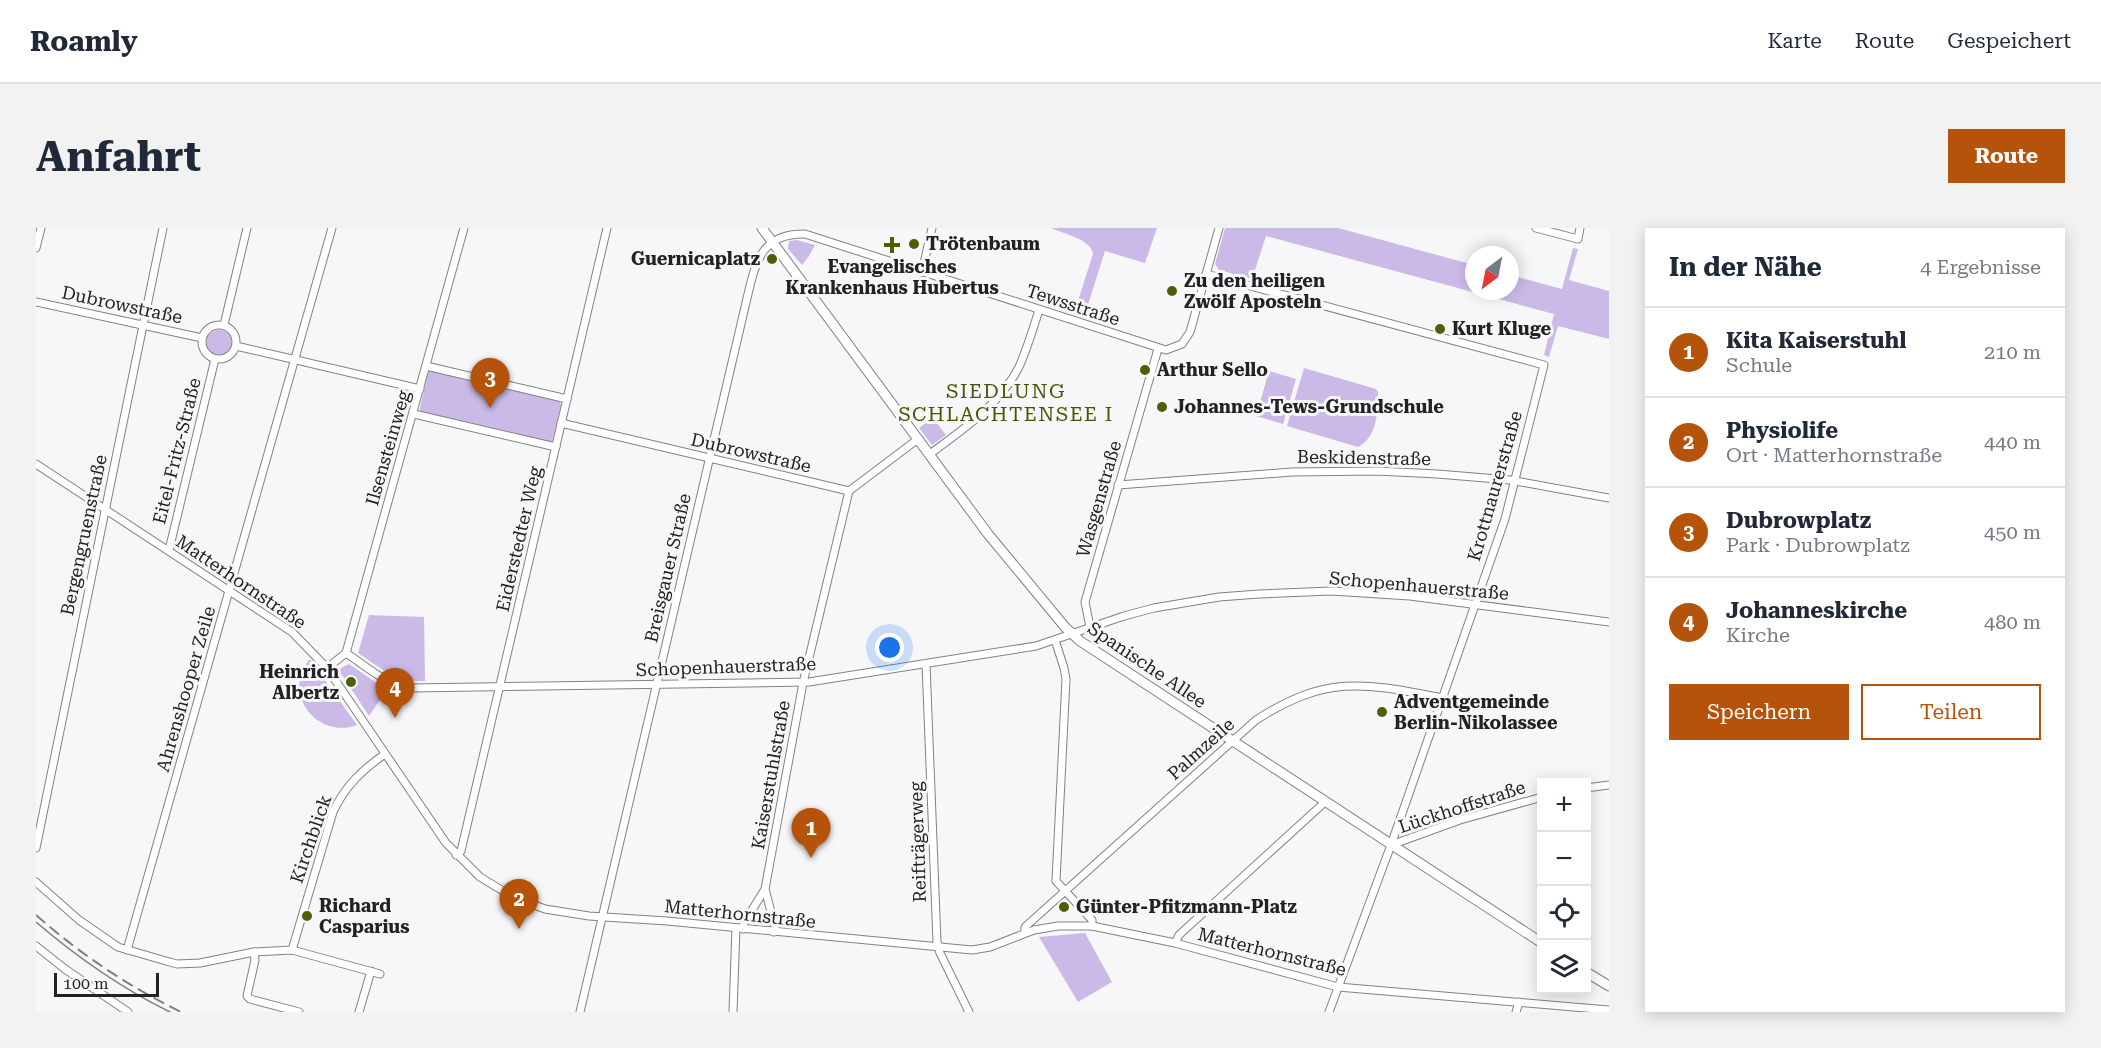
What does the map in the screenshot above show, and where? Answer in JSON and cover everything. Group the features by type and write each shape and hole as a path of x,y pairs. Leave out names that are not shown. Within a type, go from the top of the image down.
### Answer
{"main road":[{"name":"Spanische Allee","path":"762,228 988,534 1071,633 1086,646 1537,940"},
{"path":"1591,975 1609,986"}],"street":[{"path":"36,248 41,228"},
{"name":"Bergengruenstraße","path":"36,848 163,228"},
{"path":"224,325 247,228"},
{"name":"Ahrenshooper Zeile","path":"127,950 332,228"},
{"name":"Ilsensteinweg","path":"346,653 464,228"},
{"name":"Eiderstedter Weg","path":"456,855 461,851 607,228"},
{"path":"922,272 932,228"},
{"path":"1158,348 1173,349 1182,344 1187,337 1219,228"},
{"path":"1536,228 1578,239 1580,228"},
{"name":"Tewsstraße","path":"773,242 787,234 805,234 1158,348"},
{"name":"Breisgauer Straße","path":"580,1012 755,265 759,255 773,242"},
{"name":"Krottnaurerstraße","path":"1206,274 1544,365 1515,481 1476,604 1329,1012"},
{"name":"Dubrowstraße","path":"36,302 202,338"},
{"path":"930,454 978,419 999,396 1018,369 1039,310"},
{"path":"224,325 235,335 236,346 226,358 215,359 206,353 202,338 212,326 224,325"},
{"path":"236,346 420,388"},
{"name":"Wasgenstraße","path":"1090,627 1085,602 1158,348"},
{"name":"Eitel-Fritz-Straße","path":"168,550 215,359"},
{"path":"426,366 567,399"},
{"path":"414,414 555,447"},
{"name":"Dubrowstraße","path":"561,423 849,491"},
{"path":"849,491 918,439"},
{"name":"Matterhornstraße","path":"36,464 292,632 327,668 456,855 487,882 513,897 561,912 602,917 972,950 982,949 1025,932 1058,926 1092,926 1175,943 1338,987 1609,1010"},
{"name":"Beskidenstraße","path":"1118,485 1282,473 1355,471 1437,474 1515,481 1609,498"},
{"name":"Kaiserstuhlstraße","path":"733,1012 739,928 765,889 803,683 849,491"},
{"name":"Schopenhauerstraße","path":"346,653 394,685 411,687 803,683 1036,646 1154,608 1219,597 1331,591 1410,596 1609,622"},
{"path":"1055,640 1066,679 1056,881 1092,920 1092,926"},
{"path":"327,668 346,653"},
{"name":"Reifträgerweg","path":"926,664 938,948 969,1012"},
{"name":"Palmzeile","path":"1025,932 1025,927 1232,741 1256,720 1279,705 1309,692 1337,686 1374,686 1443,698"},
{"name":"Kirchblick","path":"292,950 333,812 344,791 357,775 385,754"},
{"path":"1591,787 1609,785"},
{"name":"Lückhoffstraße","path":"1391,845 1460,820 1537,798"},
{"path":"1175,943 1179,935 1325,802"},
{"path":"36,882 79,920 118,947 166,962 200,963 254,952 292,950 380,974"},
{"name":"Kaiserstuhlstraße","path":"765,889 775,927 774,932"},
{"path":"36,946 64,969 128,1012"},
{"path":"254,952 255,960 246,996 299,1012"},
{"path":"359,1012 371,971"},
{"path":"1516,1012 1519,1002"}],"shaded area":[{"path":"1051,228 1157,228 1145,263 1105,251 1084,317 1074,313 1093,254 1087,244"},
{"path":"1225,228 1338,228 1465,263 1465,290 1266,236 1252,279 1219,270 1215,264"},
{"path":"797,240 815,245 802,265 788,249 789,241"},
{"path":"1573,248 1578,249 1569,280 1609,291 1609,339 1558,326 1549,357 1544,355 1554,314 1502,300 1519,300 1519,277 1562,289"},
{"path":"219,330 228,334 232,343 228,352 219,356 210,352 206,343 210,334"},
{"path":"1304,368 1376,389 1378,392 1377,416 1373,430 1364,443 1358,447 1287,426"},
{"path":"431,370 559,400 561,405 552,442 419,412 428,373"},
{"path":"1269,371 1296,379 1283,424 1256,416"},
{"path":"933,418 946,435 932,445 919,428"},
{"path":"369,615 424,617 425,681 397,677 358,653"},
{"path":"310,659 357,725 342,728 328,726 307,710 301,698 299,685 302,672"},
{"path":"349,664 387,690 369,716 340,672 339,669"},
{"path":"1085,933 1112,982 1078,1002 1039,937"}],"tram line":[{"path":"36,922 100,971 170,1012"}],"railway":[{"path":"36,915 105,968 181,1012"}],"place":[{"name":"Trötenbaum","path":"914,244"},
{"name":"Evangelisches Krankenhaus Hubertus","path":"892,245"},
{"name":"Guernicaplatz","path":"772,259"},
{"name":"Zu den heiligen Zwölf Aposteln","path":"1172,291"},
{"name":"Kurt Kluge","path":"1440,329"},
{"name":"Arthur Sello","path":"1145,370"},
{"name":"Johannes-Tews-Grundschule","path":"1162,407"},
{"name":"Dubrowplatz","path":"490,408"},
{"name":"Heinrich Albertz","path":"351,682"},
{"name":"Adventgemeinde Berlin-Nikolassee","path":"1382,712"},
{"name":"Johanneskirche","path":"395,718"},
{"name":"Kita Kaiserstuhl","path":"811,858"},
{"name":"Günter-Pfitzmann-Platz","path":"1064,907"},
{"name":"Richard Casparius","path":"307,916"},
{"name":"Physiolife","path":"519,929"}],"district":[{"name":"SIEDLUNG SCHLACHTENSEE I","path":"1006,402"}]}
